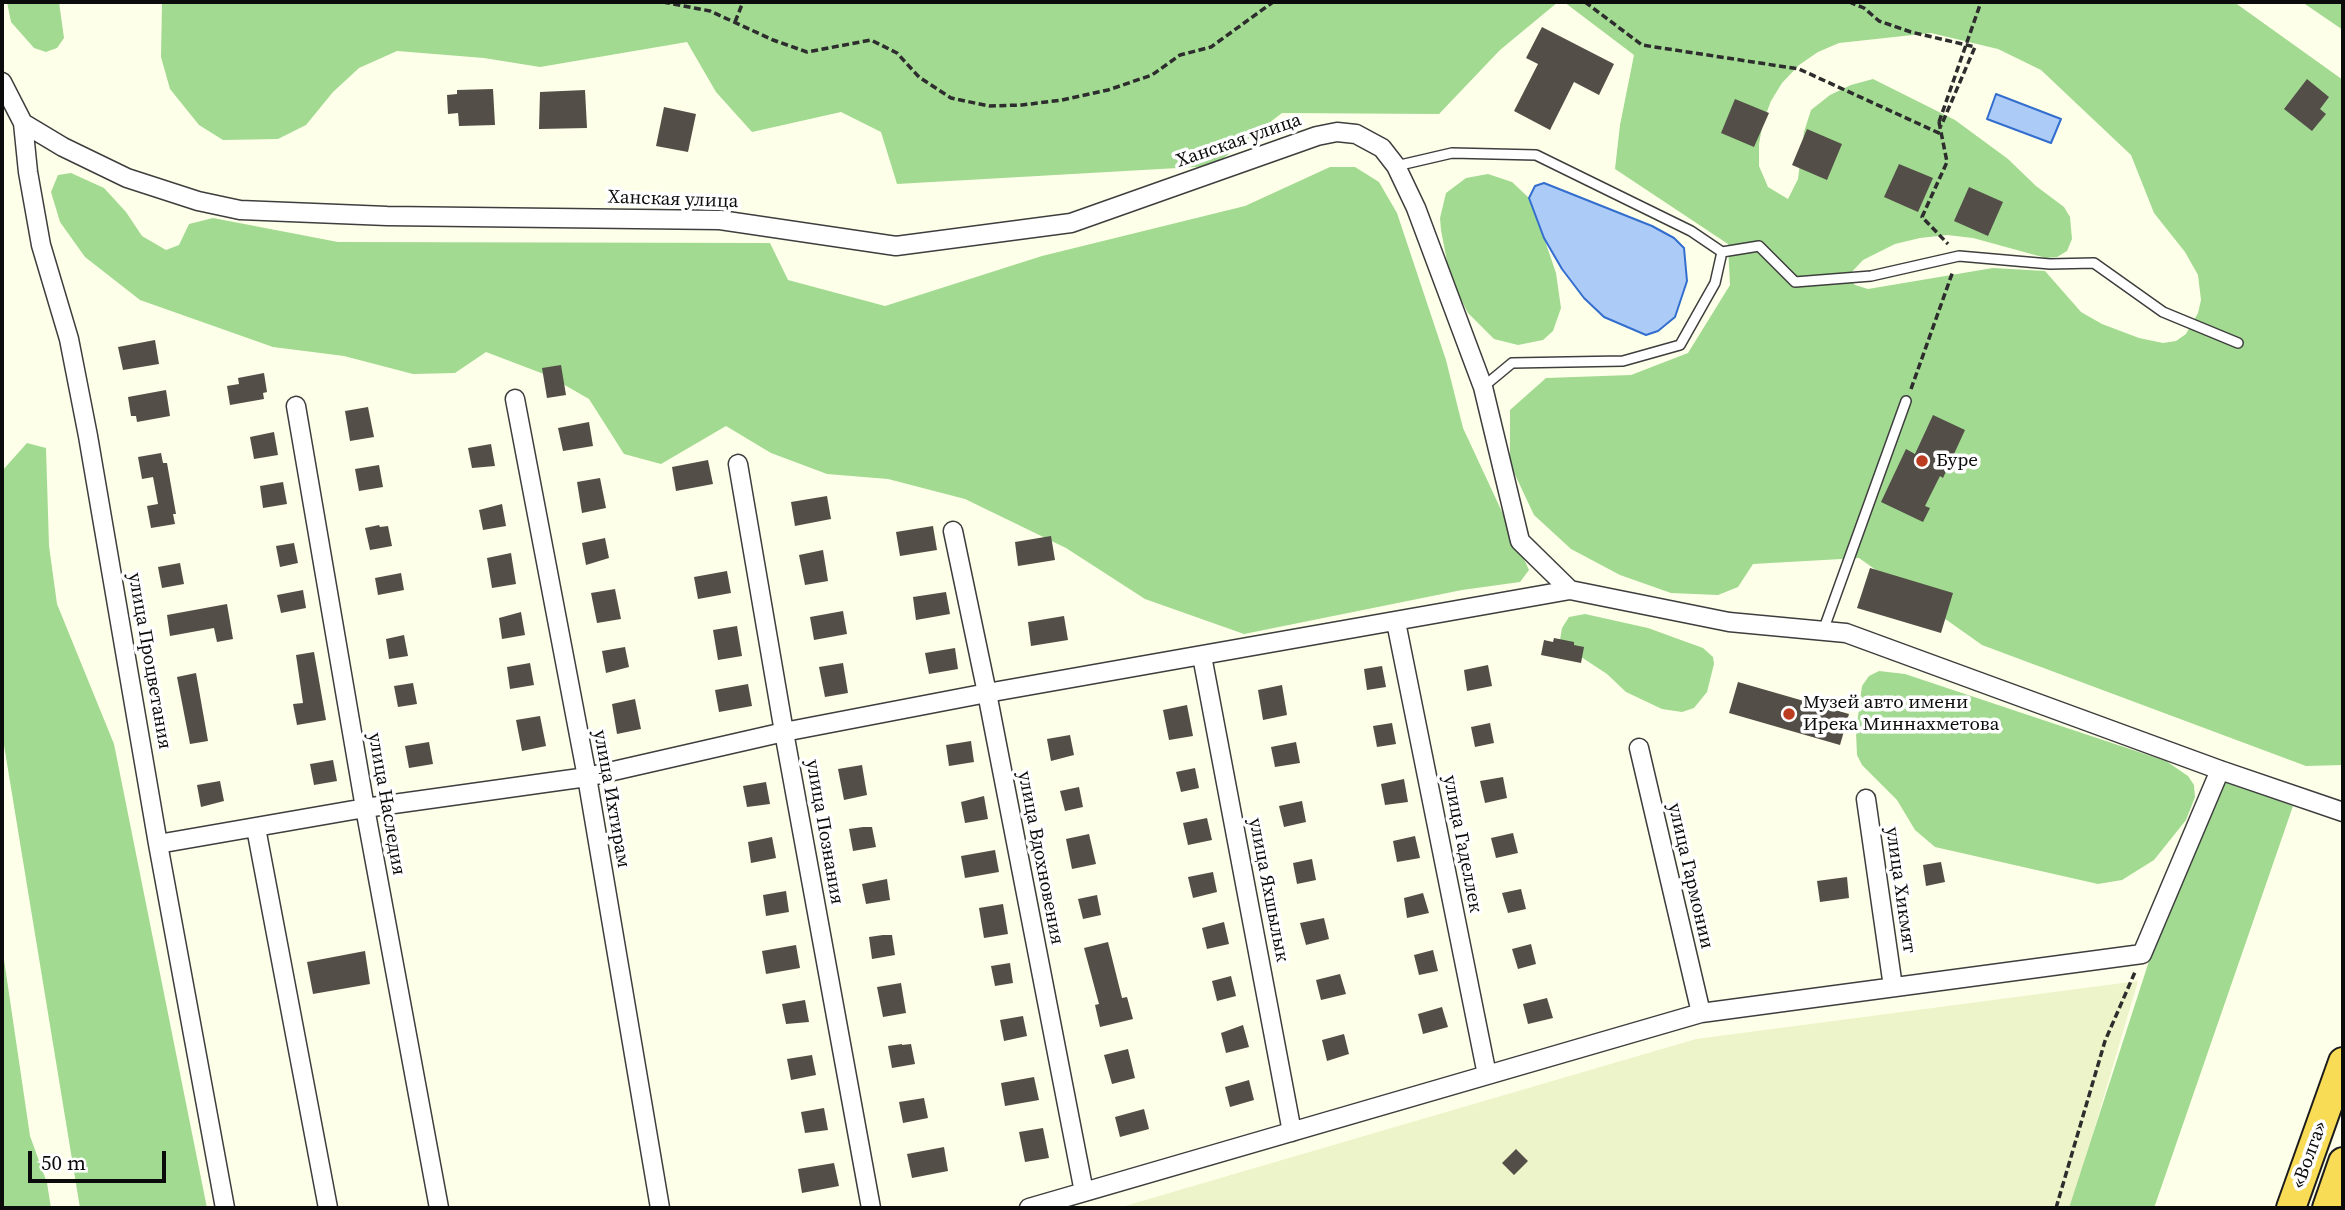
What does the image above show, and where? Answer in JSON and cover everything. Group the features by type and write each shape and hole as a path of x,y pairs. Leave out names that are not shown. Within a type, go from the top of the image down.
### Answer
{"highway":[{"name":"«Волга»","path":"2291,1208 2343,1062"},
{"name":"«Волга»","path":"2328,1208 2343,1162"}],"street":[{"path":"2,82 23,124"},
{"name":"Ханская улица","path":"23,124 127,178 198,201 240,210 387,216 720,220 896,246 1071,223 1317,136 1337,132 1356,134 1382,148 1396,166 1416,208 1483,387 1520,541 1570,590"},
{"name":"улица Процветания","path":"23,124 27,172 41,246 69,339 88,436 158,844 225,1208"},
{"name":"улица Ихтирам","path":"515,399 587,777 660,1208"},
{"name":"улица Наследия","path":"296,406 365,808 439,1208"},
{"name":"улица Познания","path":"738,464 871,1208"},
{"name":"улица Вдохновения","path":"953,531 1084,1192"},
{"path":"158,844 365,808 587,777 784,732 987,693 1570,590 1729,622 1846,633 2343,813"},
{"name":"улица Гаделлек","path":"1396,622 1487,1075"},
{"name":"улица Яхшылык","path":"1202,656 1293,1132"},
{"name":"улица Гармонии","path":"1639,748 1701,1013"},
{"path":"1029,1208 1701,1013 2142,954 2220,770"},
{"name":"улица Хикмят","path":"1866,799 1893,987"},
{"path":"256,828 328,1208"}],"lane":[{"path":"1396,166 1452,153 1536,155 1691,231 1722,252 1759,246 1795,282 1871,276 1959,256 2050,264 2094,263 2163,312 2238,342"},
{"path":"1483,387 1513,363 1623,361 1680,345 1715,283 1722,252"},
{"path":"1823,631 1906,401"}],"path":[{"path":"663,2 710,11 773,40 807,52 871,40 897,53 919,77 951,98 989,106 1022,105 1108,90 1152,75 1180,55 1212,47 1273,2"},
{"path":"735,22 743,2"},
{"path":"1585,2 1642,45 1799,69 1941,134"},
{"path":"1849,2 1864,8 1879,20 1910,32 1975,47 1940,128"},
{"path":"1906,401 1959,256 1922,217 1947,162 1939,122 1981,2"},
{"path":"2056,1208 2105,1041 2142,954"}],"green space":[{"path":"7,2 59,2 64,38 57,48 46,52 34,48 11,22"},
{"path":"162,2 1558,2 1500,50 1439,114 1282,113 1213,166 897,184 881,132 841,112 752,132 716,92 687,42 540,67 484,58 397,51 359,68 333,92 306,125 278,139 223,140 199,125 170,89 161,57"},
{"path":"1564,2 2234,2 2343,80 2343,765 2306,766 1982,645 1859,558 1753,564 1738,587 1718,595 1671,593 1620,575 1571,549 1534,515 1510,464 1510,410 1546,378 1631,375 1688,353 1730,285 1728,244 1615,169 1620,125 1634,55","holes":["1931,33 1998,49 2041,70 2131,155 2154,213 2185,252 2198,275 2201,300 2198,313 2186,334 2176,341 2163,343 2139,338 2102,324 2081,312 2045,271 1993,268 1868,289 1855,285 1847,277 1863,260 1895,244 1920,238 1947,235 1973,238 2046,258 2057,257 2067,251 2072,239 2070,217 2064,207 2036,186 2008,159 1955,120 1873,79 1830,95 1811,110 1804,132 1798,179 1788,199 1768,187 1759,166 1763,122 1782,83 1799,65 1818,52 1839,43"]},
{"path":"2302,2 2343,2 2343,30"},
{"path":"1330,167 1355,167 1379,182 1397,213 1446,360 1463,428 1529,570 1520,582 1462,590 1244,634 1145,599 1066,548 965,499 888,479 827,474 771,453 726,426 661,464 624,454 589,399 549,376 486,352 455,373 413,374 344,356 273,347 140,300 85,257 60,222 51,192 58,175 71,173 104,188 126,212 142,236 166,250 179,245 189,224 213,218 338,242 770,243 788,280 885,306 1042,256 1245,206"},
{"path":"1488,174 1512,182 1529,198 1556,273 1561,308 1553,331 1543,340 1518,345 1494,339 1468,313 1448,267 1440,218 1446,193 1466,178"},
{"path":"27,443 46,448 49,546 57,604 114,744 207,1208 80,1208 2,733 2,471"},
{"path":"1585,614 1648,628 1703,648 1713,657 1714,664 1707,692 1694,708 1682,712 1662,709 1626,692 1607,674 1563,645 1560,640 1562,628 1569,617"},
{"path":"1879,671 1905,674 2166,761 2188,776 2194,785 2195,797 2186,820 2154,860 2122,880 2098,884 1935,847 1915,830 1897,800 1862,765 1857,755 1856,732 1862,686 1869,676"},
{"path":"2209,776 2293,806 2154,1208 2069,1208"},
{"path":"2,946 30,1136 47,1183 51,1208 2,1208"},
{"path":"2138,981 2071,1208 1118,1208 1696,1039"}],"water":[{"path":"1996,94 2061,119 2051,143 1987,119"},
{"path":"1544,183 1652,226 1674,238 1684,248 1687,281 1675,317 1658,331 1646,335 1604,317 1584,298 1562,269 1544,238 1529,198 1535,186"}],"building":[{"path":"1542,27 1614,64 1599,95 1574,82 1550,130 1514,111 1538,64 1526,58"},
{"path":"2307,79 2329,97 2320,109 2326,114 2312,131 2284,109"},
{"path":"493,89 495,125 459,126 458,113 448,114 447,95 457,94 457,90"},
{"path":"585,90 587,128 539,129 540,92"},
{"path":"1735,99 1769,113 1754,147 1721,133"},
{"path":"664,107 696,114 688,152 656,146"},
{"path":"1807,129 1842,144 1827,180 1792,165"},
{"path":"1899,164 1933,178 1918,212 1884,197"},
{"path":"1969,187 2003,202 1988,236 1954,221"},
{"path":"155,340 159,364 123,370 118,347"},
{"path":"561,365 566,395 547,398 542,368"},
{"path":"264,373 267,392 263,393 264,399 230,405 227,386 239,384 238,378"},
{"path":"166,390 170,416 137,422 136,416 131,416 128,397"},
{"path":"368,407 374,437 350,441 345,411"},
{"path":"1933,415 1965,430 1943,478 1940,476 1925,506 1930,508 1923,522 1881,502 1906,449 1915,454"},
{"path":"589,422 593,446 563,451 558,428"},
{"path":"274,432 278,455 254,459 250,437"},
{"path":"491,444 495,466 472,468 468,448"},
{"path":"161,453 163,463 167,463 176,514 173,514 175,524 151,528 147,506 158,504 153,477 142,479 138,457"},
{"path":"708,460 713,484 676,491 672,467"},
{"path":"379,465 383,487 359,491 355,469"},
{"path":"600,478 606,508 582,513 577,482"},
{"path":"283,482 287,504 263,508 260,486"},
{"path":"827,496 831,519 795,526 791,502"},
{"path":"502,504 506,526 483,530 479,510"},
{"path":"388,526 392,546 370,550 365,528"},
{"path":"933,526 937,550 900,556 896,532"},
{"path":"1051,536 1055,560 1018,566 1015,542"},
{"path":"605,538 609,558 586,565 582,543"},
{"path":"294,543 298,563 280,567 276,546"},
{"path":"823,550 828,581 805,585 799,555"},
{"path":"511,553 516,584 492,588 487,558"},
{"path":"180,563 184,584 162,588 158,567"},
{"path":"1870,568 1953,593 1941,633 1857,608"},
{"path":"727,571 731,593 698,599 694,577"},
{"path":"401,573 404,590 378,595 375,578"},
{"path":"615,589 621,619 597,623 591,593"},
{"path":"303,590 306,608 281,613 277,595"},
{"path":"946,592 950,614 916,620 913,597"},
{"path":"227,604 233,639 217,642 214,628 170,636 167,615"},
{"path":"843,611 847,634 814,640 810,617"},
{"path":"521,612 525,635 502,639 499,618"},
{"path":"1064,616 1068,640 1031,646 1028,622"},
{"path":"737,626 742,656 718,660 713,630"},
{"path":"404,635 408,656 389,659 386,639"},
{"path":"1554,638 1584,647 1581,663 1541,655 1544,640 1553,642"},
{"path":"625,647 629,667 606,673 602,651"},
{"path":"955,648 958,669 929,674 925,653"},
{"path":"314,652 326,720 297,725 293,704 303,703 296,655"},
{"path":"530,663 534,685 510,689 507,667"},
{"path":"843,663 848,693 825,697 819,667"},
{"path":"1488,665 1492,686 1467,691 1464,670"},
{"path":"1382,666 1386,687 1367,690 1364,669"},
{"path":"196,673 208,741 190,744 177,677"},
{"name":"Музей авто имени Ирека Миннахметова","path":"1738,682 1849,714 1840,745 1729,713"},
{"path":"413,683 417,704 398,707 394,686"},
{"path":"748,684 752,706 719,712 715,690"},
{"path":"1282,685 1287,715 1263,720 1258,690"},
{"path":"635,699 641,729 617,734 612,704"},
{"path":"1187,705 1193,736 1169,740 1163,710"},
{"path":"540,716 546,746 522,751 516,720"},
{"path":"1392,723 1396,744 1377,747 1373,726"},
{"path":"1490,723 1494,743 1475,747 1471,727"},
{"path":"1070,735 1074,755 1051,761 1047,739"},
{"path":"971,741 974,762 949,766 946,745"},
{"path":"429,742 433,764 409,768 405,746"},
{"path":"1296,742 1300,763 1275,767 1271,747"},
{"path":"333,760 337,781 314,785 310,764"},
{"path":"862,765 867,795 844,800 838,769"},
{"path":"1195,768 1199,788 1181,792 1176,772"},
{"path":"1503,777 1507,798 1485,803 1480,781"},
{"path":"1404,779 1408,802 1385,805 1381,784"},
{"path":"220,781 224,801 201,807 197,785"},
{"path":"766,782 770,804 747,807 743,786"},
{"path":"1079,787 1083,807 1065,811 1060,791"},
{"path":"984,796 988,819 965,823 961,802"},
{"path":"1302,801 1306,822 1284,827 1279,806"},
{"path":"1207,818 1212,840 1188,845 1183,823"},
{"path":"872,827 876,847 853,851 849,829"},
{"path":"1513,833 1518,853 1496,858 1491,838"},
{"path":"1089,834 1096,864 1072,869 1066,839"},
{"path":"1415,836 1420,858 1397,862 1393,841"},
{"path":"772,837 776,858 751,863 748,842"},
{"path":"995,850 999,872 965,878 961,856"},
{"path":"1312,859 1316,880 1297,884 1293,863"},
{"path":"1941,862 1945,882 1926,886 1923,865"},
{"path":"1213,872 1217,892 1193,898 1188,877"},
{"path":"1847,877 1849,898 1820,902 1817,881"},
{"path":"887,879 890,900 866,904 862,884"},
{"path":"1521,889 1526,909 1508,913 1502,893"},
{"path":"786,891 789,912 766,916 763,895"},
{"path":"1423,893 1429,913 1407,918 1404,898"},
{"path":"1097,895 1101,915 1083,919 1078,899"},
{"path":"1003,904 1008,934 984,938 979,908"},
{"path":"1324,918 1329,939 1306,945 1300,923"},
{"path":"1224,922 1229,944 1207,949 1202,928"},
{"path":"892,935 895,955 872,959 869,937"},
{"path":"1108,942 1122,998 1127,997 1133,1019 1100,1027 1095,1005 1099,1004 1084,948"},
{"path":"1531,944 1536,964 1518,969 1512,949"},
{"path":"796,945 800,968 766,974 762,951"},
{"path":"1433,950 1438,971 1419,975 1414,955"},
{"path":"365,951 370,984 313,994 307,962"},
{"path":"1010,963 1013,983 995,986 991,966"},
{"path":"1340,974 1346,994 1321,1000 1316,980"},
{"path":"1231,976 1236,996 1217,1001 1212,981"},
{"path":"901,983 906,1013 883,1017 877,987"},
{"path":"1547,998 1553,1018 1528,1024 1523,1004"},
{"path":"805,1000 809,1022 786,1024 782,1004"},
{"path":"1442,1007 1448,1027 1423,1034 1418,1014"},
{"path":"1023,1016 1027,1036 1004,1041 1000,1020"},
{"path":"1243,1025 1249,1047 1226,1053 1221,1033"},
{"path":"1344,1034 1349,1054 1327,1061 1322,1040"},
{"path":"911,1044 915,1064 892,1068 888,1046"},
{"path":"1128,1049 1135,1078 1112,1084 1104,1055"},
{"path":"812,1055 816,1075 791,1080 787,1059"},
{"path":"1034,1077 1039,1100 1005,1106 1001,1083"},
{"path":"1249,1080 1254,1100 1230,1107 1225,1087"},
{"path":"924,1098 928,1118 903,1123 899,1102"},
{"path":"824,1108 828,1130 805,1133 801,1112"},
{"path":"1144,1109 1149,1129 1120,1137 1115,1117"},
{"path":"1043,1128 1049,1158 1025,1162 1019,1132"},
{"path":"944,1147 948,1171 912,1178 907,1154"},
{"path":"1516,1149 1528,1161 1514,1175 1502,1163"},
{"path":"834,1163 839,1186 802,1193 798,1169"}],"place":[{"name":"Буре","path":"1922,461"},
{"name":"Музей авто имени Ирека Миннахметова","path":"1789,714"}]}
